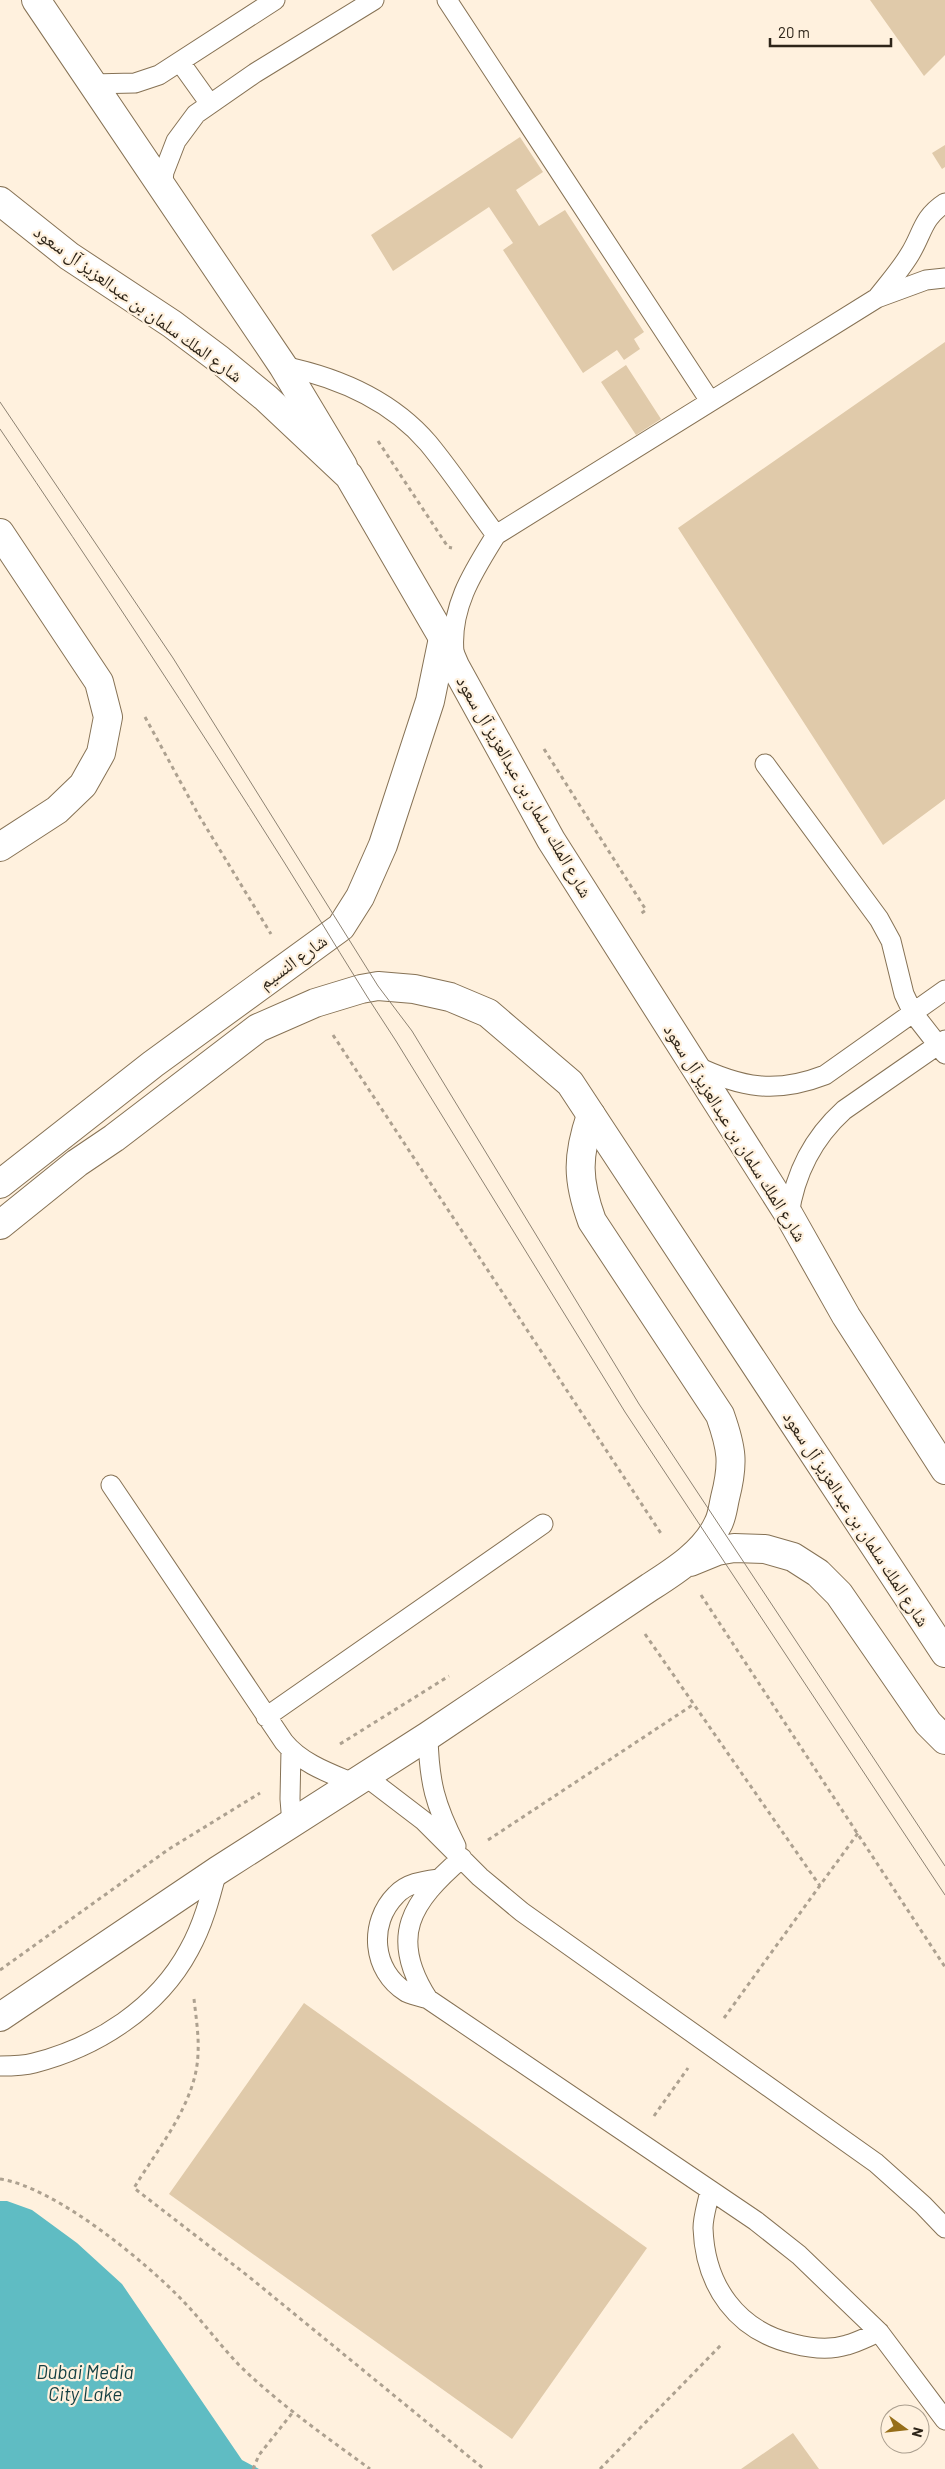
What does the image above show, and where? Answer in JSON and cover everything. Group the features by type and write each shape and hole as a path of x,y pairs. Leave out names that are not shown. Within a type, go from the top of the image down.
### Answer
{"main road":[{"path":"36,0 283,366 349,476"},
{"name":"شارع الملك سلمان بن عبدالعزيز آل سعود","path":"0,201 69,256 172,324 220,360 266,398 349,476 443,638 455,666 551,840 789,1215 846,1316 945,1470"},
{"path":"0,533 99,682 108,717 101,753 83,785 57,810 0,847"},
{"name":"شارع النسيم","path":"0,1184 153,1064 341,927 360,897 373,871 396,809 430,701 443,638"},
{"name":"شارع الملك سلمان بن عبدالعزيز آل سعود","path":"0,1225 77,1163 114,1138 258,1028 315,1003 378,986 414,989 450,997 488,1013 570,1083 945,1654"},
{"path":"591,1115 582,1140 579,1168 583,1195 592,1221 720,1416 729,1442 732,1470 718,1524 709,1538 682,1566"},
{"path":"0,2017 217,1871 428,1736 682,1566 718,1551 734,1548 765,1549 793,1557 818,1573 839,1594 928,1723 945,1740"}],"lane":[{"path":"91,84 135,83 159,75 275,0"},
{"path":"162,188 164,172 176,141 196,114 374,0"},
{"path":"447,0 710,401"},
{"path":"180,62 210,104"},
{"path":"877,298 910,255 925,221 932,212 945,204"},
{"path":"455,666 452,632 459,605 483,556 496,535 877,298 926,280 945,278"},
{"path":"283,366 315,372 346,384 402,419 427,442 496,535"},
{"path":"765,764 879,919 891,941 899,980 913,1013 942,1046 844,1110 831,1121 815,1143 797,1176 789,1215"},
{"path":"691,1063 725,1079 743,1084 765,1087 807,1082 826,1075 945,990"},
{"path":"110,1485 266,1717 291,1750 310,1763 359,1780 424,1821 522,1912 876,2163 945,2228"},
{"path":"266,1717 543,1524"},
{"path":"428,1736 429,1774 439,1812 462,1858"},
{"path":"291,1750 290,1800 292,1824"},
{"path":"428,2000 416,1980 409,1959 408,1937 412,1915 423,1895 462,1858"},
{"path":"0,2066 32,2064 80,2049 122,2024 160,1991 189,1951 206,1912 217,1871"},
{"path":"438,1879 416,1882 396,1894 383,1912 376,1934 379,1957 390,1977 406,1992 428,2000 710,2190 799,2255 879,2332 945,2420"},
{"path":"710,2190 703,2226 706,2262 721,2295 744,2322 775,2340 810,2348 846,2346 879,2332"}],"path":[{"path":"370,398 362,418 448,547 483,556"},
{"path":"541,745 646,910 609,934"},
{"path":"198,814 290,965"},
{"path":"315,1003 355,1069 945,1967"},
{"path":"625,1604 820,1886"},
{"path":"462,1858 694,1704"},
{"path":"636,2140 858,1833"},
{"path":"189,1951 198,2055 192,2086 178,2115 134,2188 255,2282 484,2469"},
{"path":"0,2178 34,2190 64,2205 130,2253 183,2301 238,2364 293,2412 370,2469"},
{"path":"600,2469 744,2322"},
{"path":"253,2469 259,2455 293,2412"}],"water":[{"name":"Dubai Media City Lake","path":"0,2201 7,2201 32,2210 77,2243 122,2284 242,2460 259,2469 0,2469"}],"building":[{"path":"870,0 945,0 945,55 924,76"},
{"path":"520,137 543,172 516,190 539,226 565,210 644,332 634,339 640,349 624,360 617,350 583,373 503,250 513,243 489,207 393,271 371,235"},
{"path":"945,145 945,167 942,169 932,153"},
{"path":"945,342 945,799 883,845 678,528"},
{"path":"626,365 661,419 636,435 601,382"},
{"path":"304,2003 647,2248 512,2439 169,2194"},
{"path":"793,2433 819,2469 741,2469"}],"tram line":[{"path":"0,402 173,658 378,986 412,1031 639,1404 945,1866"},
{"path":"0,429 144,644 249,807 625,1412 945,1895"}]}
